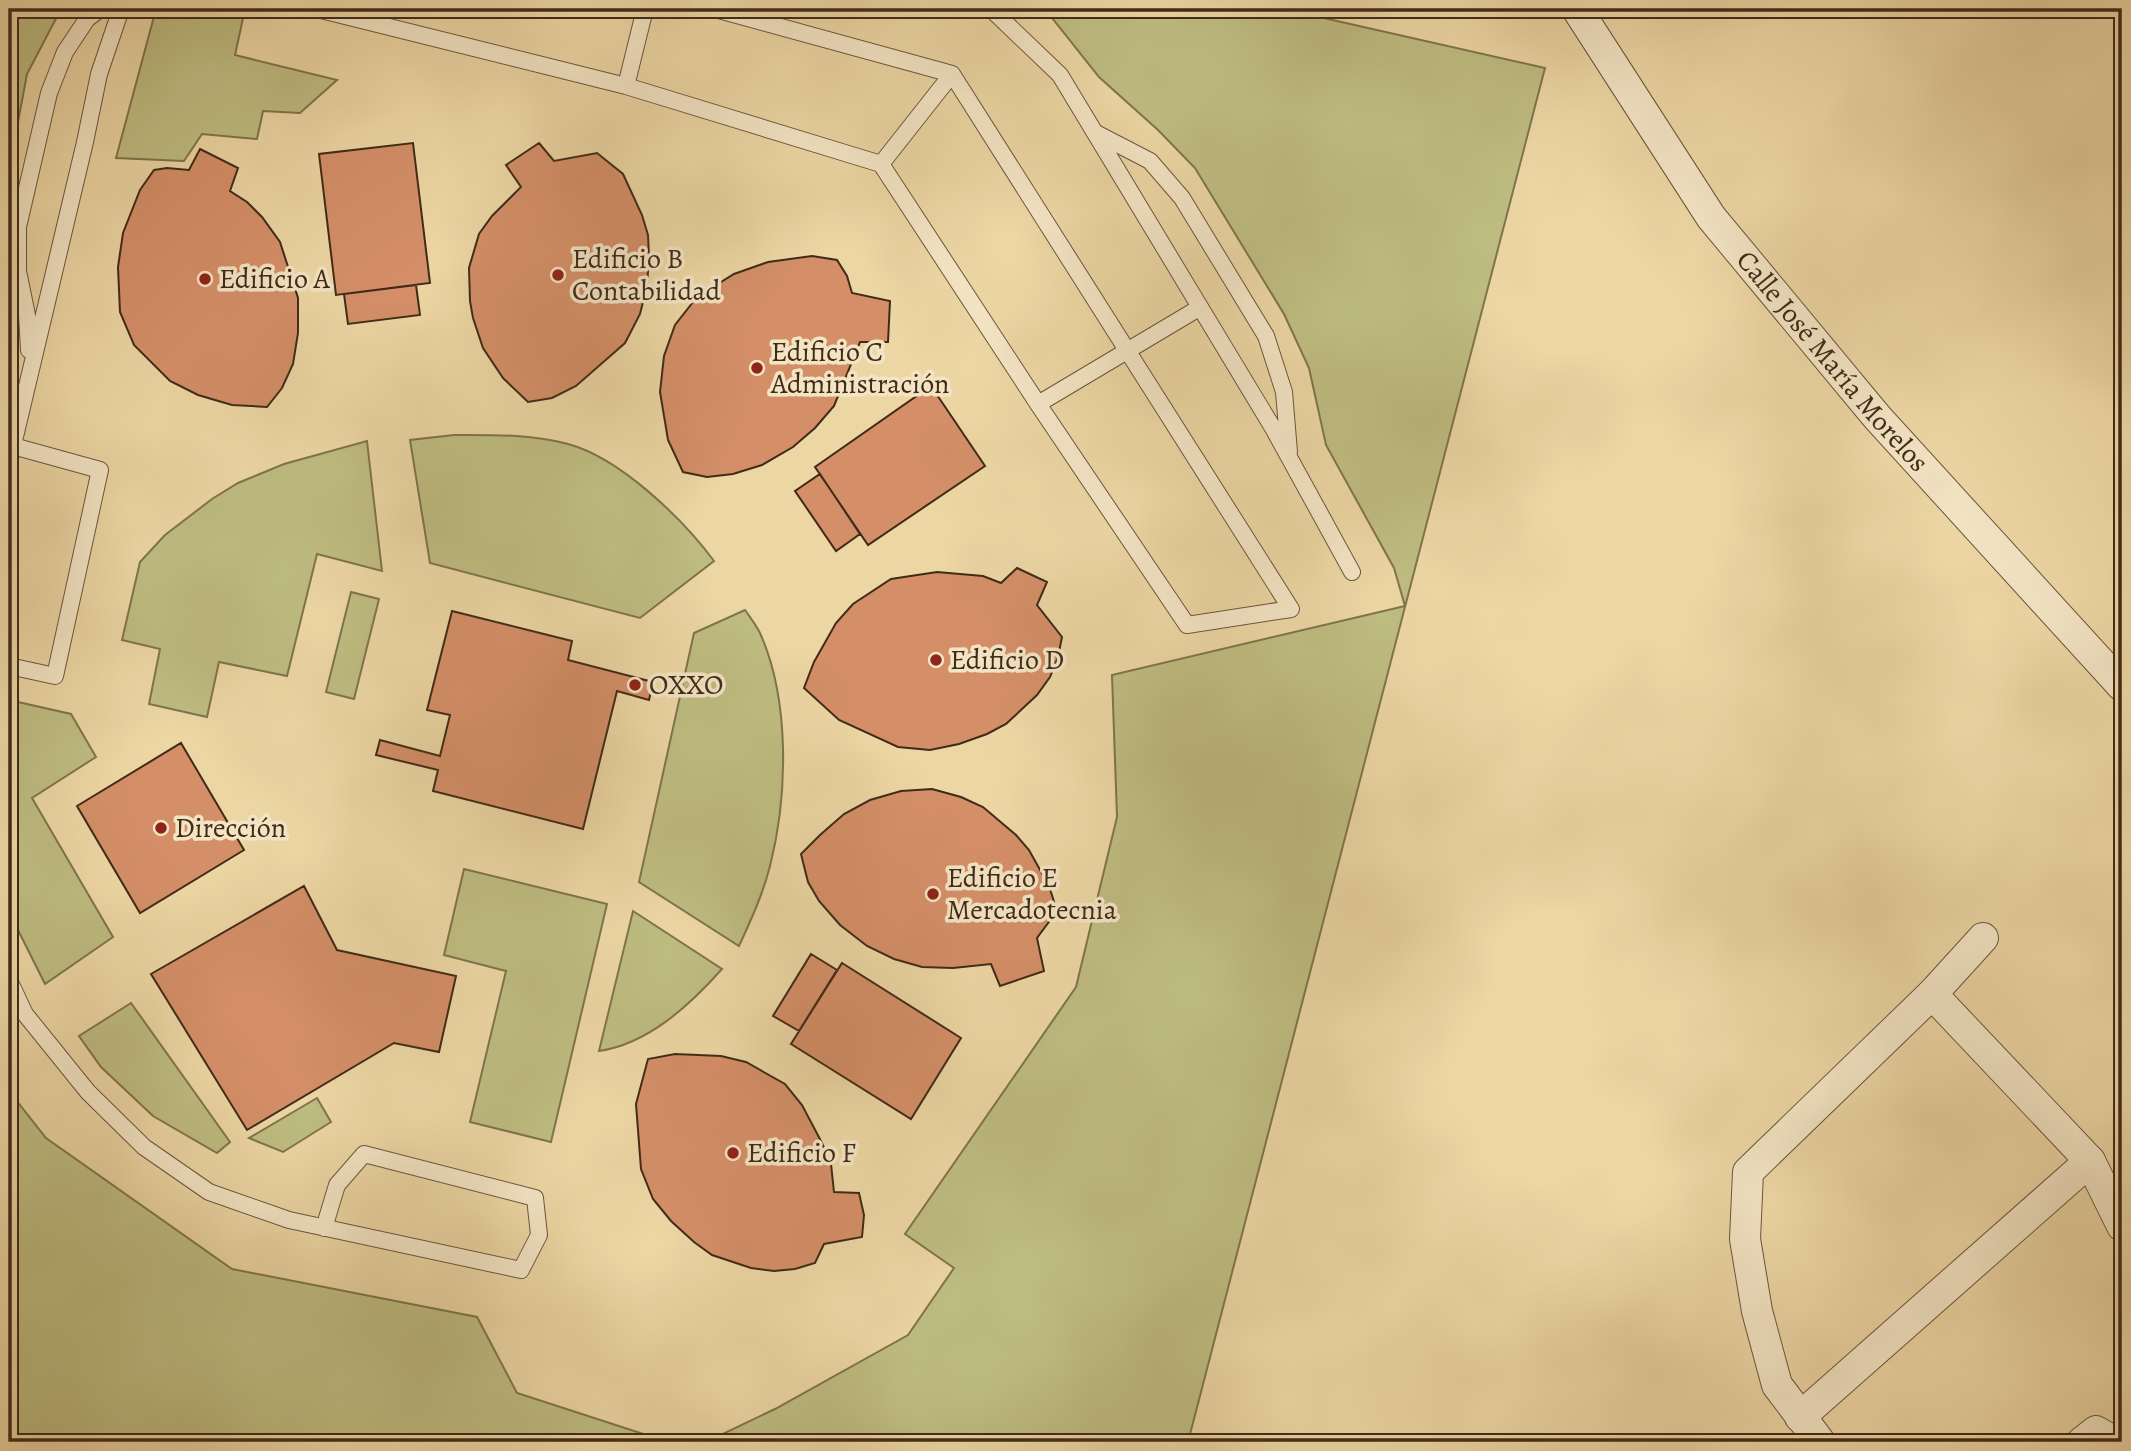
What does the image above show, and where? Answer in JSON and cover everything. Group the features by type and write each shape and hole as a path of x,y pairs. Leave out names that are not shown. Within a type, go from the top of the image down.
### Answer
{"street":[{"name":"Calle José María Morelos","path":"1577,9 1712,217 1886,427 2122,686"},
{"path":"1820,1442 1777,1385 1757,1311 1745,1239 1748,1172 1932,994 1983,938"},
{"path":"1932,994 2090,1161 2122,1226"},
{"path":"1800,1417 2090,1161"},
{"path":"2081,1442 2096,1431 2115,1442"}],"lane":[{"path":"31,368 27,315 18,271 18,227 49,93 65,52 87,19 100,9"},
{"path":"9,666 55,676 100,470 10,457 99,74 121,9"},
{"path":"317,9 626,86 881,164 1187,625 1291,609 952,74 715,9"},
{"path":"626,86 645,9"},
{"path":"991,9 1060,75 1290,458 1352,572"},
{"path":"881,164 952,74"},
{"path":"1094,132 1150,161 1182,198 1266,336 1283,392 1290,458"},
{"path":"1038,404 1199,308"},
{"path":"9,980 25,1014 88,1092 144,1147 209,1192 289,1220 324,1228 521,1270 539,1235 535,1198 363,1154 337,1185 324,1228"}],"shaded area":[{"path":"9,9 61,9 27,74 9,170"},
{"path":"156,9 245,9 235,55 337,80 300,113 263,111 257,139 202,134 184,161 116,158"},
{"path":"1045,9 1284,9 1545,68 1188,1442 706,1442 775,1409 908,1335 954,1268 905,1234 1076,987 1117,817 1112,675 1405,606 1394,568 1326,445 1309,368 1284,314 1195,168 1158,130 1099,77"},
{"path":"454,435 540,438 588,451 629,476 648,492 685,527 714,561 640,618 430,563 410,440"},
{"path":"367,441 382,571 317,554 287,676 219,662 207,717 149,704 160,649 122,640 140,562 165,535 238,483 284,464"},
{"path":"351,592 379,599 354,699 326,692"},
{"path":"745,610 760,633 777,688 783,779 770,866 739,946 639,882 694,633"},
{"path":"9,700 71,714 96,757 32,798 113,937 45,984 9,912"},
{"path":"464,869 607,904 551,1142 470,1122 506,971 444,955"},
{"path":"633,911 722,969 667,1021 634,1040 599,1051"},
{"path":"131,1003 230,1142 217,1153 153,1116 101,1067 79,1036"},
{"path":"9,1091 46,1138 232,1269 477,1317 517,1393 668,1442 9,1442"},
{"path":"317,1098 331,1122 283,1152 249,1138"}],"building":[{"path":"413,143 430,283 336,295 319,154"},
{"name":"Edificio B Contabilidad","path":"539,143 554,161 597,153 623,174 642,215 648,235 649,256 647,286 640,314 625,343 576,386 552,398 528,402 503,378 483,348 470,301 469,268 479,234 492,216 521,187 506,165"},
{"name":"Edificio A","path":"200,149 238,168 230,191 247,202 262,217 280,242 298,298 298,333 293,364 282,388 267,407 232,405 198,395 170,381 134,345 120,312 118,267 123,233 140,190 154,170 189,170"},
{"name":"Edificio C Administración","path":"812,256 837,260 847,276 852,293 890,301 888,342 860,342 834,406 815,428 793,447 762,465 733,474 707,477 683,472 668,440 660,392 664,356 675,325 697,297 734,274 768,262"},
{"path":"416,285 420,315 348,324 344,294"},
{"path":"931,386 985,466 868,545 815,467"},
{"path":"820,474 860,534 836,551 795,491"},
{"name":"Edificio D","path":"1017,568 1047,582 1037,605 1062,637 1050,677 1037,695 1006,724 959,744 930,750 898,747 839,720 804,688 814,662 836,623 853,604 891,579 937,572 983,576 1001,583"},
{"path":"452,611 572,641 568,660 653,682 649,700 617,691 583,829 433,791 438,770 376,755 380,740 440,756 450,715 427,710"},
{"name":"Dirección","path":"181,743 244,850 140,913 77,806"},
{"name":"Edificio E Mercadotecnia","path":"932,789 961,797 983,807 1029,850 1049,886 1057,911 1037,938 1044,971 1000,986 991,964 953,968 922,967 894,959 867,946 840,925 819,901 808,882 801,854 820,835 844,814 870,800 901,791"},
{"path":"304,886 337,950 456,976 439,1052 394,1043 247,1130 151,974"},
{"path":"811,954 837,970 799,1031 773,1016"},
{"path":"842,963 961,1038 911,1119 791,1044"},
{"name":"Edificio F","path":"675,1054 721,1056 746,1062 785,1084 802,1105 822,1143 831,1164 834,1192 859,1193 864,1215 862,1237 824,1244 815,1263 774,1271 751,1268 712,1255 671,1221 653,1199 641,1169 636,1104 648,1059"}],"place":[{"name":"Edificio B Contabilidad","path":"558,275"},
{"name":"Edificio A","path":"205,279"},
{"name":"Edificio C Administración","path":"757,368"},
{"name":"Edificio D","path":"936,660"},
{"name":"OXXO","path":"635,685"},
{"name":"Dirección","path":"161,828"},
{"name":"Edificio E Mercadotecnia","path":"933,894"},
{"name":"Edificio F","path":"733,1153"}]}
